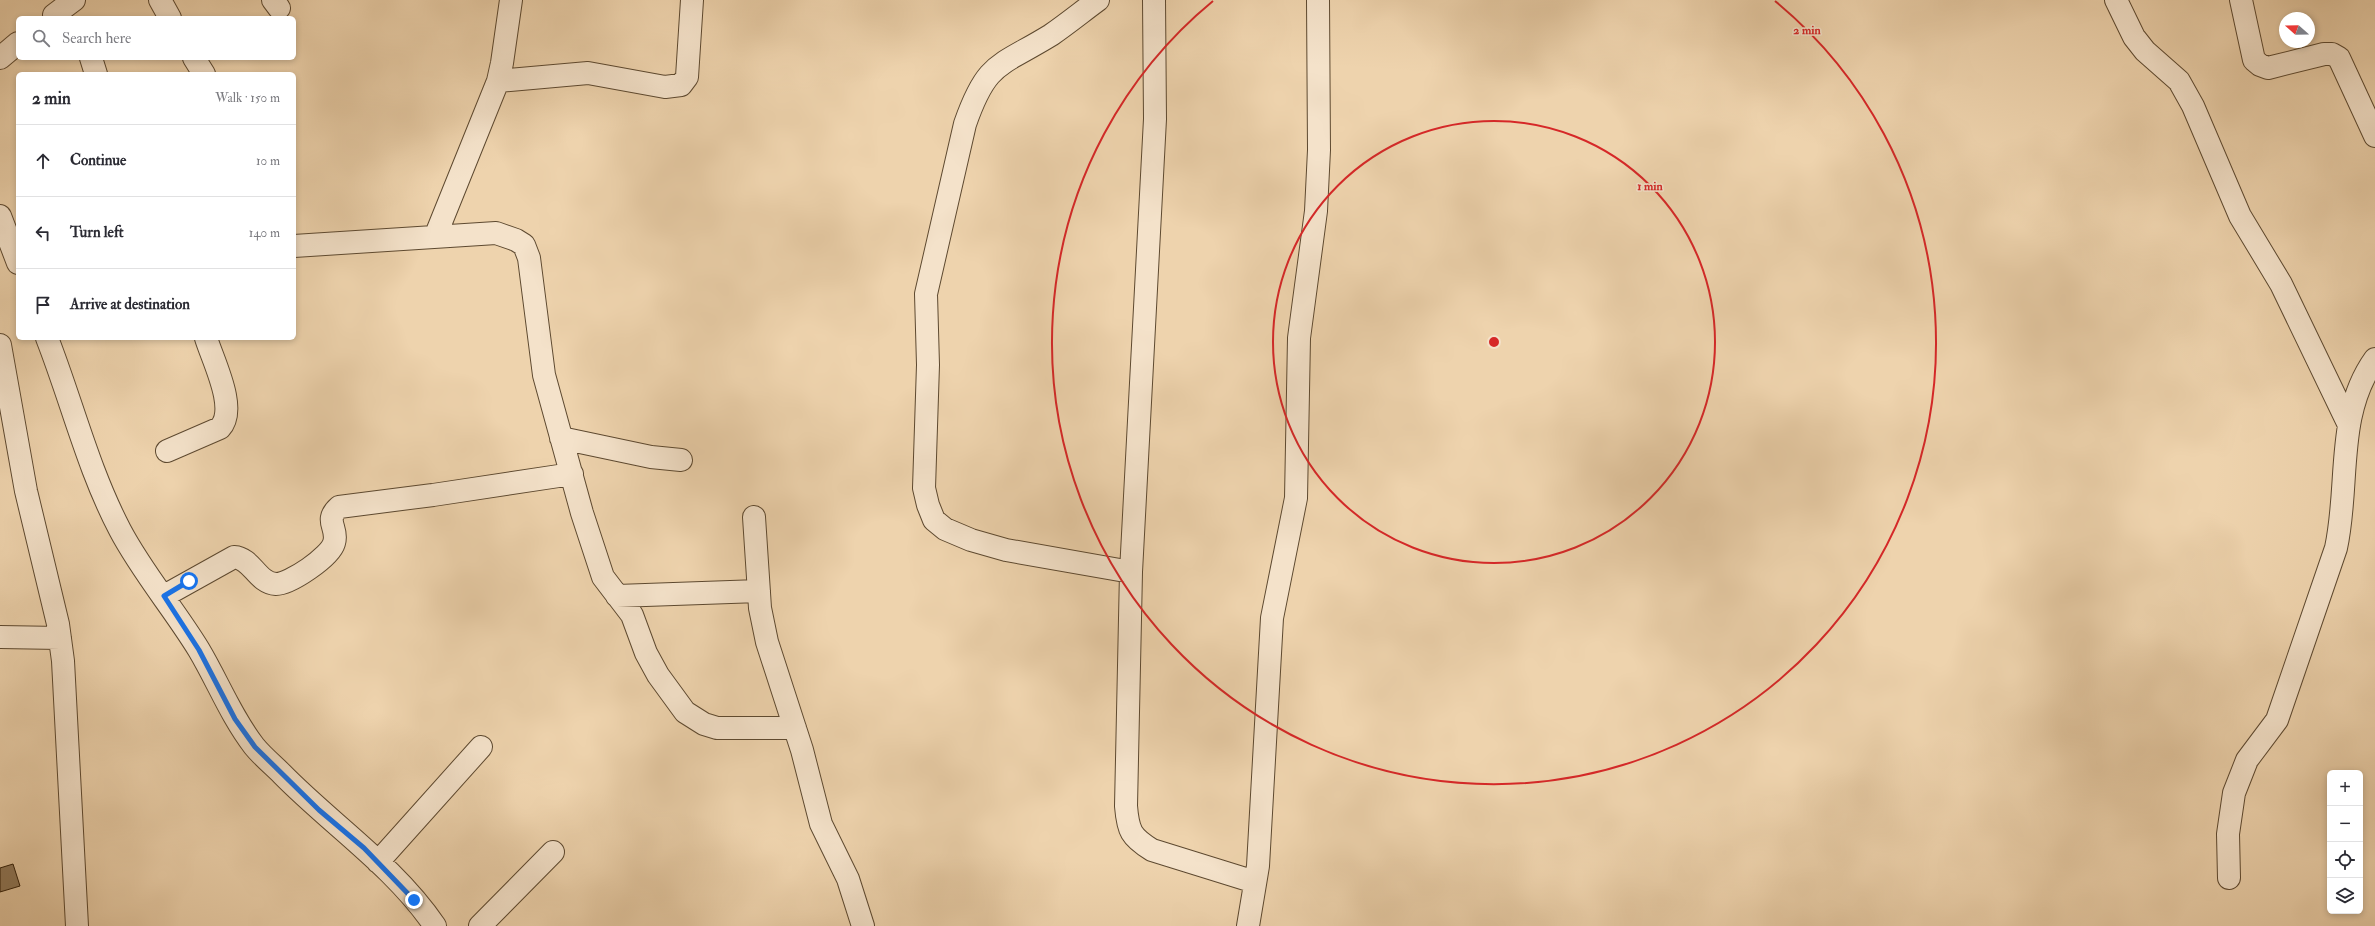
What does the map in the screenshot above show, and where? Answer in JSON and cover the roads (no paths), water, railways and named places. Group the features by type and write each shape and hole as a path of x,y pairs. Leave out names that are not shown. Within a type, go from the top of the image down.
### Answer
{"street":[{"path":"57,16 74,0"},
{"path":"160,0 169,16"},
{"path":"435,237 498,81 512,0"},
{"path":"498,81 588,73 601,74 665,87 681,85 687,77 692,0"},
{"path":"1098,0 1051,34 1000,64 983,83 975,97 965,124 926,294 928,365 924,488 934,520 952,532 1006,550 1131,572"},
{"path":"1154,0 1155,119 1131,572 1126,806 1127,825 1138,842 1152,850 1255,882"},
{"path":"1248,926 1258,866 1272,618 1296,498 1299,338 1316,211 1319,150 1318,0"},
{"path":"2116,0 2134,37 2145,51 2179,81 2193,106 2240,216 2281,284 2348,423"},
{"path":"2241,0 2254,60 2260,65 2268,68 2324,54 2332,54 2339,58 2375,136"},
{"path":"0,58 16,45"},
{"path":"92,60 95,72"},
{"path":"195,60 203,72"},
{"path":"0,216 16,258"},
{"path":"296,246 496,233 516,240 524,245 533,279 544,375 561,438 600,568 617,596 632,615 646,653 658,675 685,712 695,721 717,728 795,728"},
{"path":"48,340 83,443 105,499 135,557 164,596 199,650 235,719 255,747 319,810 378,862 396,880 435,926"},
{"path":"167,451 220,428 226,422 228,414 226,402 207,340"},
{"path":"0,345 26,491 60,638 67,716 70,814 77,926"},
{"path":"2229,878 2228,834 2234,794 2247,760 2277,720 2336,548 2340,528 2348,423 2360,384 2375,359"},
{"path":"561,438 651,456 681,460"},
{"path":"164,596 234,557 239,557 246,561 259,576 272,584 283,583 293,578 329,552 335,536 331,523 332,516 339,507 433,495 572,474"},
{"path":"754,518 759,591 767,642 795,728 822,824 848,880 863,926"},
{"path":"617,596 759,591"},
{"path":"0,637 60,638"},
{"path":"378,862 481,747"},
{"path":"480,926 553,852"}]}
